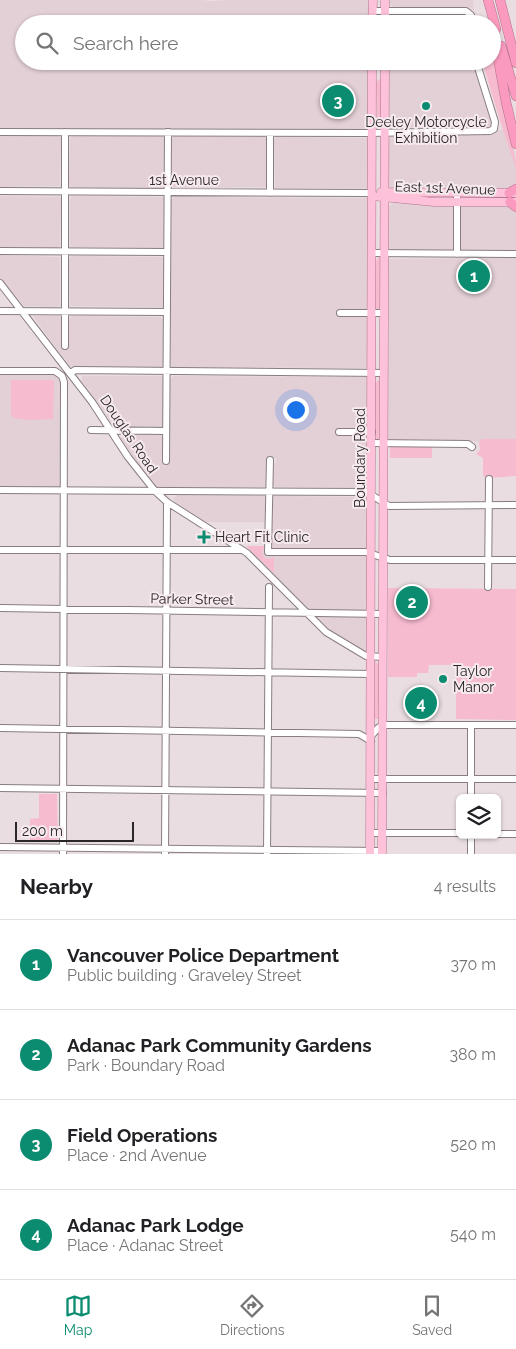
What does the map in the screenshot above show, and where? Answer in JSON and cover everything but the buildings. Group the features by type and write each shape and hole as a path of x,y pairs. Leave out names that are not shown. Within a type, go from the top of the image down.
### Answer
{"highway":[{"path":"500,2 516,49"},
{"path":"500,2 516,63"},
{"path":"488,3 492,15"},
{"path":"501,46 516,96"},
{"path":"500,70 516,144"}],"main road":[{"path":"372,15 373,0"},
{"path":"385,0 385,15"},
{"name":"Boundary Road","path":"370,853 372,70"},
{"name":"Boundary Road","path":"382,853 385,70"},
{"path":"372,75 385,75"},
{"name":"East 1st Avenue","path":"371,194 457,193 514,198"},
{"name":"East 1st Avenue","path":"385,195 417,202 457,202 514,198"}],"street":[{"path":"372,11 466,11 469,12 470,15"},
{"path":"0,132 487,132 495,127 495,120 479,70"},
{"path":"65,132 65,346"},
{"path":"166,460 168,132"},
{"path":"270,133 270,193"},
{"name":"1st Avenue","path":"0,191 371,194"},
{"path":"457,193 457,254"},
{"path":"0,251 167,252"},
{"path":"372,254 516,254"},
{"name":"Douglas Road","path":"0,283 71,373 128,457 154,491 167,502 242,550 259,564 318,625 366,656 383,657"},
{"path":"0,310 166,312"},
{"path":"340,312 384,313"},
{"path":"0,370 55,371 60,374 64,381 63,851"},
{"path":"71,373 75,370 383,373"},
{"path":"91,430 166,431"},
{"path":"339,432 372,432"},
{"path":"372,443 468,444 472,447"},
{"path":"270,460 268,552 366,552 389,560 516,560"},
{"path":"488,588 489,479"},
{"path":"0,490 367,492 389,506 516,506"},
{"path":"165,851 167,502"},
{"path":"0,550 242,550"},
{"path":"267,852 269,587"},
{"path":"294,613 296,602"},
{"name":"Parker Street","path":"0,608 383,614"},
{"path":"318,625 322,614"},
{"path":"0,668 371,674"},
{"path":"0,728 359,734 371,739 378,728 383,725 516,726"},
{"path":"471,726 471,794"},
{"path":"359,734 371,728"},
{"path":"371,779 516,780"},
{"path":"0,788 383,793"},
{"path":"370,833 456,834"},
{"path":"501,834 516,834"},
{"path":"471,839 471,854"},
{"path":"0,847 63,851 382,853"}],"shaded area":[{"path":"0,0 210,0 200,2 229,0 368,0 368,15 15,15 15,70 369,70 369,128 367,129 0,130"},
{"path":"390,0 473,0 474,11 468,7 393,7 390,4"},
{"path":"393,14 465,15 392,15"},
{"path":"389,70 477,70 492,122 491,127 391,127 389,125"},
{"path":"485,70 497,70 516,168"},
{"path":"379,79 382,81 380,129 377,127 376,82"},
{"path":"498,130 510,130 516,159 516,186 514,188 503,190 389,188 389,140 391,136 485,135 494,134"},
{"path":"0,134 58,135 61,137 60,186 0,187"},
{"path":"73,135 163,136 165,139 164,186 161,188 71,187 69,184 70,138"},
{"path":"173,136 265,137 267,140 266,187 174,188 172,186"},
{"path":"276,137 368,138 368,188 275,188 274,140"},
{"path":"0,196 60,197 60,246 57,248 0,247"},
{"path":"72,196 163,197 165,200 164,246 162,248 71,247 70,199"},
{"path":"175,197 368,198 368,368 172,367 171,200"},
{"path":"395,202 429,205 504,206 516,209 516,439 483,439 479,443 474,441 391,441 388,439 389,259 512,258 515,251 392,251 389,248 389,208"},
{"path":"0,255 60,257 60,306 24,306 0,277"},
{"path":"72,256 163,257 164,307 70,306 69,259"},
{"path":"379,257 381,258 381,308 377,309 375,306 375,262"},
{"path":"35,316 59,316 67,323 72,316 161,317 164,320 163,366 160,368 70,366 34,318"},
{"path":"0,373 53,374 61,379 60,488 0,488"},
{"path":"82,376 162,376 164,379 163,427 115,427 82,381"},
{"path":"173,376 367,377 368,486 366,488 275,487 273,484 273,465 276,462 276,458 267,458 266,484 264,487 157,487 121,439 123,435 129,433 161,434 165,438 164,467 168,463 170,380"},
{"path":"11,380 52,380 54,382 53,419 30,420 14,418 11,415"},
{"path":"378,380 381,382 380,440 376,440 375,383"},
{"path":"482,439 516,439 516,476 487,478 483,476 483,458 476,454 480,450 479,443"},
{"path":"432,446 432,458 390,458 390,447"},
{"path":"177,495 366,497 368,622 366,656 344,642 321,623 246,546 266,546 266,522 206,522 175,502 174,498"},
{"path":"246,546 266,546 262,551 263,556 266,559 271,559 274,556 274,573"},
{"path":"388,588 516,589 516,720 456,719 456,665 429,665 428,673 417,673 417,677 388,677"},
{"path":"375,661 381,668 381,719 374,719"},
{"path":"39,794 57,794 58,842 30,842 30,819 39,818"}],"place":[{"name":"Field Operations","path":"338,101"},
{"name":"Deeley Motorcycle Exhibition","path":"426,106"},
{"name":"Vancouver Police Department","path":"474,276"},
{"name":"Heart Fit Clinic","path":"204,537"},
{"name":"Adanac Park Community Gardens","path":"412,602"},
{"name":"Taylor Manor","path":"443,679"},
{"name":"Adanac Park Lodge","path":"421,703"}]}
